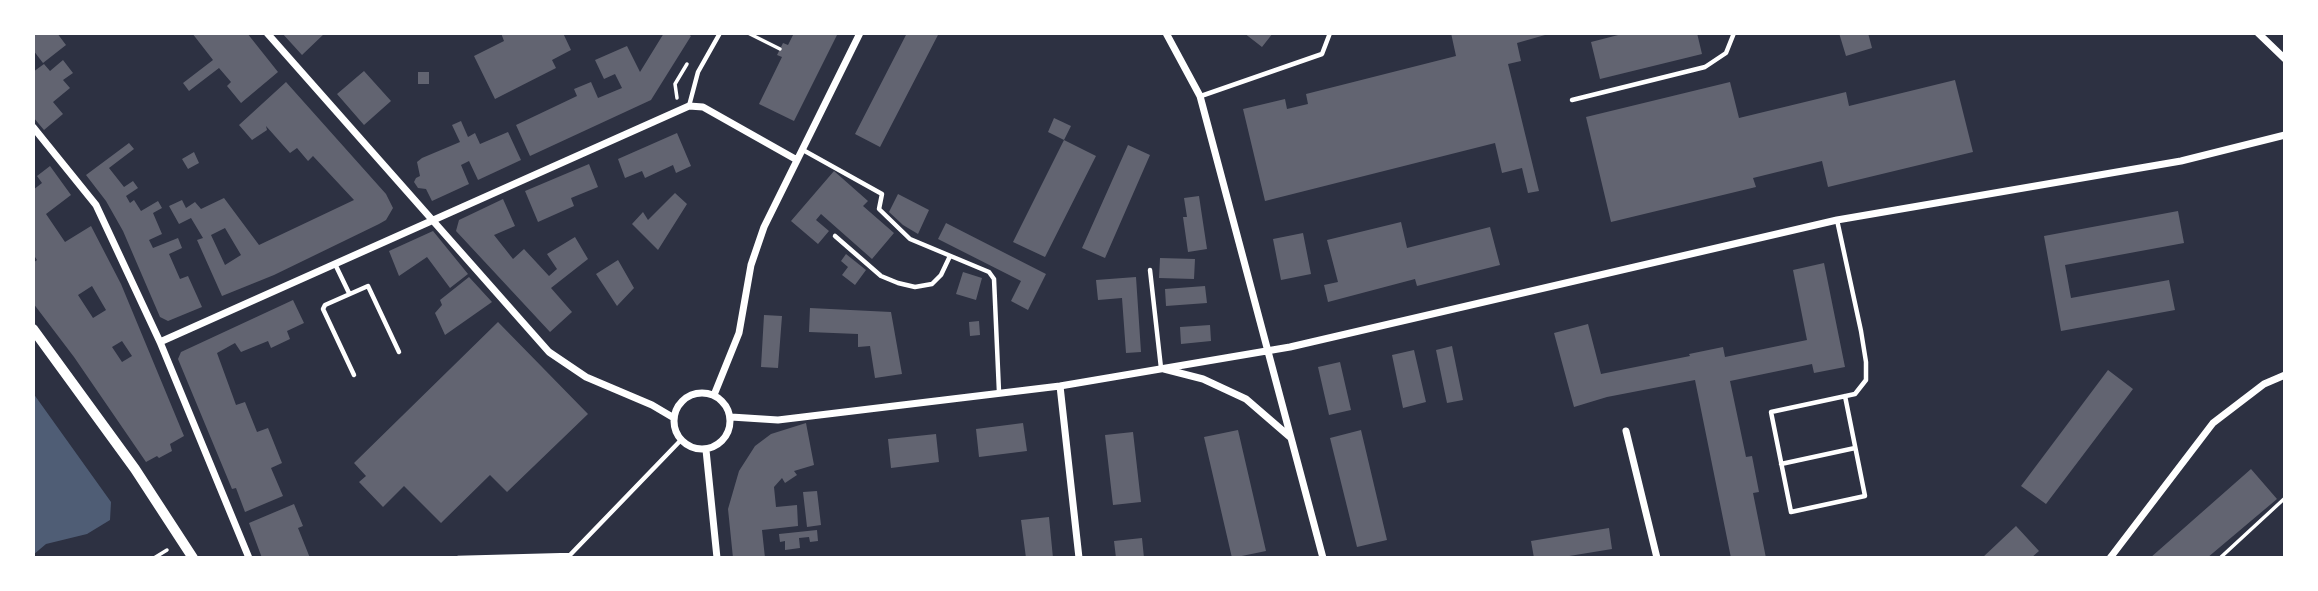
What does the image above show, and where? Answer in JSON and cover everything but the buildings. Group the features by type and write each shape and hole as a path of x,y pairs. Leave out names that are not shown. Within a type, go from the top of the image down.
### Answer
{"street":[{"path":"267,33 549,352 586,377 652,404 674,418"},
{"path":"714,395 739,333 751,265 764,227 860,33"},
{"path":"1166,33 1200,96 1323,558"},
{"path":"2258,33 2285,59"},
{"path":"160,342 689,106 702,107 797,160"},
{"path":"33,127 96,205 160,342 249,558"},
{"path":"731,417 778,420 1060,386 1268,351 1837,220 2181,161 2285,135"},
{"path":"33,329 135,469 193,558"},
{"path":"1161,368 1203,379 1246,399 1290,438"},
{"path":"2110,558 2214,423 2264,384 2285,374"},
{"path":"1060,386 1079,558"},
{"path":"696,393 714,395 728,408 731,417 731,426 722,442 706,450 697,449 681,440 674,425 676,409 688,396 696,393"},
{"path":"1626,431 1657,558"},
{"path":"706,450 718,558"}],"lane":[{"path":"689,106 698,72 720,33"},
{"path":"1200,96 1322,54 1330,33"},
{"path":"1572,100 1706,68 1726,53 1734,33"},
{"path":"803,150 882,194 879,209 910,239 989,272 994,279 999,392"},
{"path":"1837,220 1866,362 1866,380 1855,394 1845,396 1771,412 1791,512 1865,496 1845,396"},
{"path":"835,236 881,276 915,287 932,284 941,275 950,256"},
{"path":"335,264 349,293"},
{"path":"1150,270 1161,368"},
{"path":"355,375 323,309 325,305 368,286 399,352"},
{"path":"458,558 570,555 681,440"},
{"path":"1781,464 1855,448"}],"path":[{"path":"748,33 780,49"},
{"path":"2220,558 2285,498"},
{"path":"154,558 167,550"}],"water":[{"path":"33,393 111,502 110,520 87,534 46,544 33,555"}]}
